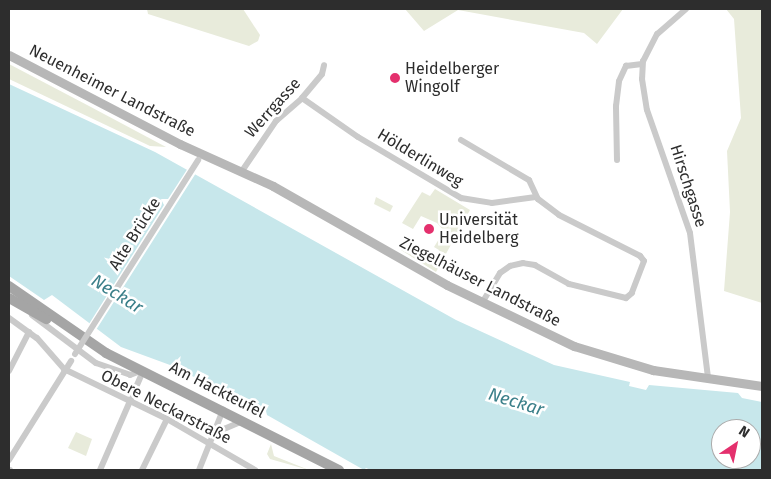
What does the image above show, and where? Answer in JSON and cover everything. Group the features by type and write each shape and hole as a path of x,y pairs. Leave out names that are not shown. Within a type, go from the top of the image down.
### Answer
{"main road":[{"name":"Neuenheimer Landstraße","path":"9,54 199,157"},
{"name":"Ziegelhäuser Landstraße","path":"199,157 242,171 482,303 592,353 653,370 762,386"},
{"path":"9,286 67,329"},
{"path":"9,298 67,329"},
{"name":"Am Hackteufel","path":"67,329 81,338 339,470"}],"street":[{"path":"617,160 616,106 620,82 626,66 642,64 659,31 686,9"},
{"name":"Hirschgasse","path":"642,64 645,102 690,233 708,359 708,378"},
{"name":"Werrgasse","path":"242,171 276,121 302,98 324,71 324,65"},
{"name":"Hölderlinweg","path":"302,98 348,130 460,198 492,203 536,196"},
{"path":"461,140 526,178 534,185 536,196 566,220 642,257 644,262 632,293 623,298 569,284 535,265 516,264 495,278 482,303"},
{"name":"Alte Brücke","path":"75,354 199,157"},
{"path":"31,311 71,346 96,363 130,375 143,370"},
{"path":"9,318 29,332 54,358 62,371"},
{"path":"9,371 29,332"},
{"path":"9,460 62,371 71,361"},
{"path":"100,470 127,401 143,370"},
{"name":"Obere Neckarstraße","path":"62,371 211,441 255,470"},
{"path":"199,470 224,410"},
{"path":"142,470 167,419"},
{"path":"211,441 224,429 244,421"}],"green space":[{"path":"147,9 243,9 260,35 258,41 249,46 148,14"},
{"path":"405,9 623,9 597,44 584,33 458,10 424,31"},
{"path":"726,9 762,9 762,303 724,291 730,212 727,151 741,118 734,19"},
{"path":"9,64 166,147 150,146 9,79"},
{"name":"Universität Heidelberg","path":"435,189 470,210 436,272 401,250 409,244 433,259 439,250 434,247 444,231 437,223 421,216 413,229 402,223 422,192 430,196"},
{"path":"376,197 393,206 390,212 374,204"},
{"path":"76,432 92,439 86,456 68,448"},
{"path":"271,444 274,456 309,470 270,459 267,454"}],"water":[{"name":"Neckar","path":"9,84 155,152 456,320 554,365 630,382 629,386 646,390 649,385 738,393 742,398 762,402 762,470 371,470 366,468 364,470 267,415 266,411 208,381 204,382 170,365 121,347 52,295 44,300 9,276"}],"pier":[{"path":"188,168 196,173 96,330 89,324 164,205 161,199 168,199"}],"place":[{"name":"Heidelberger Wingolf","path":"395,78"},
{"name":"Universität Heidelberg","path":"429,229"}]}
